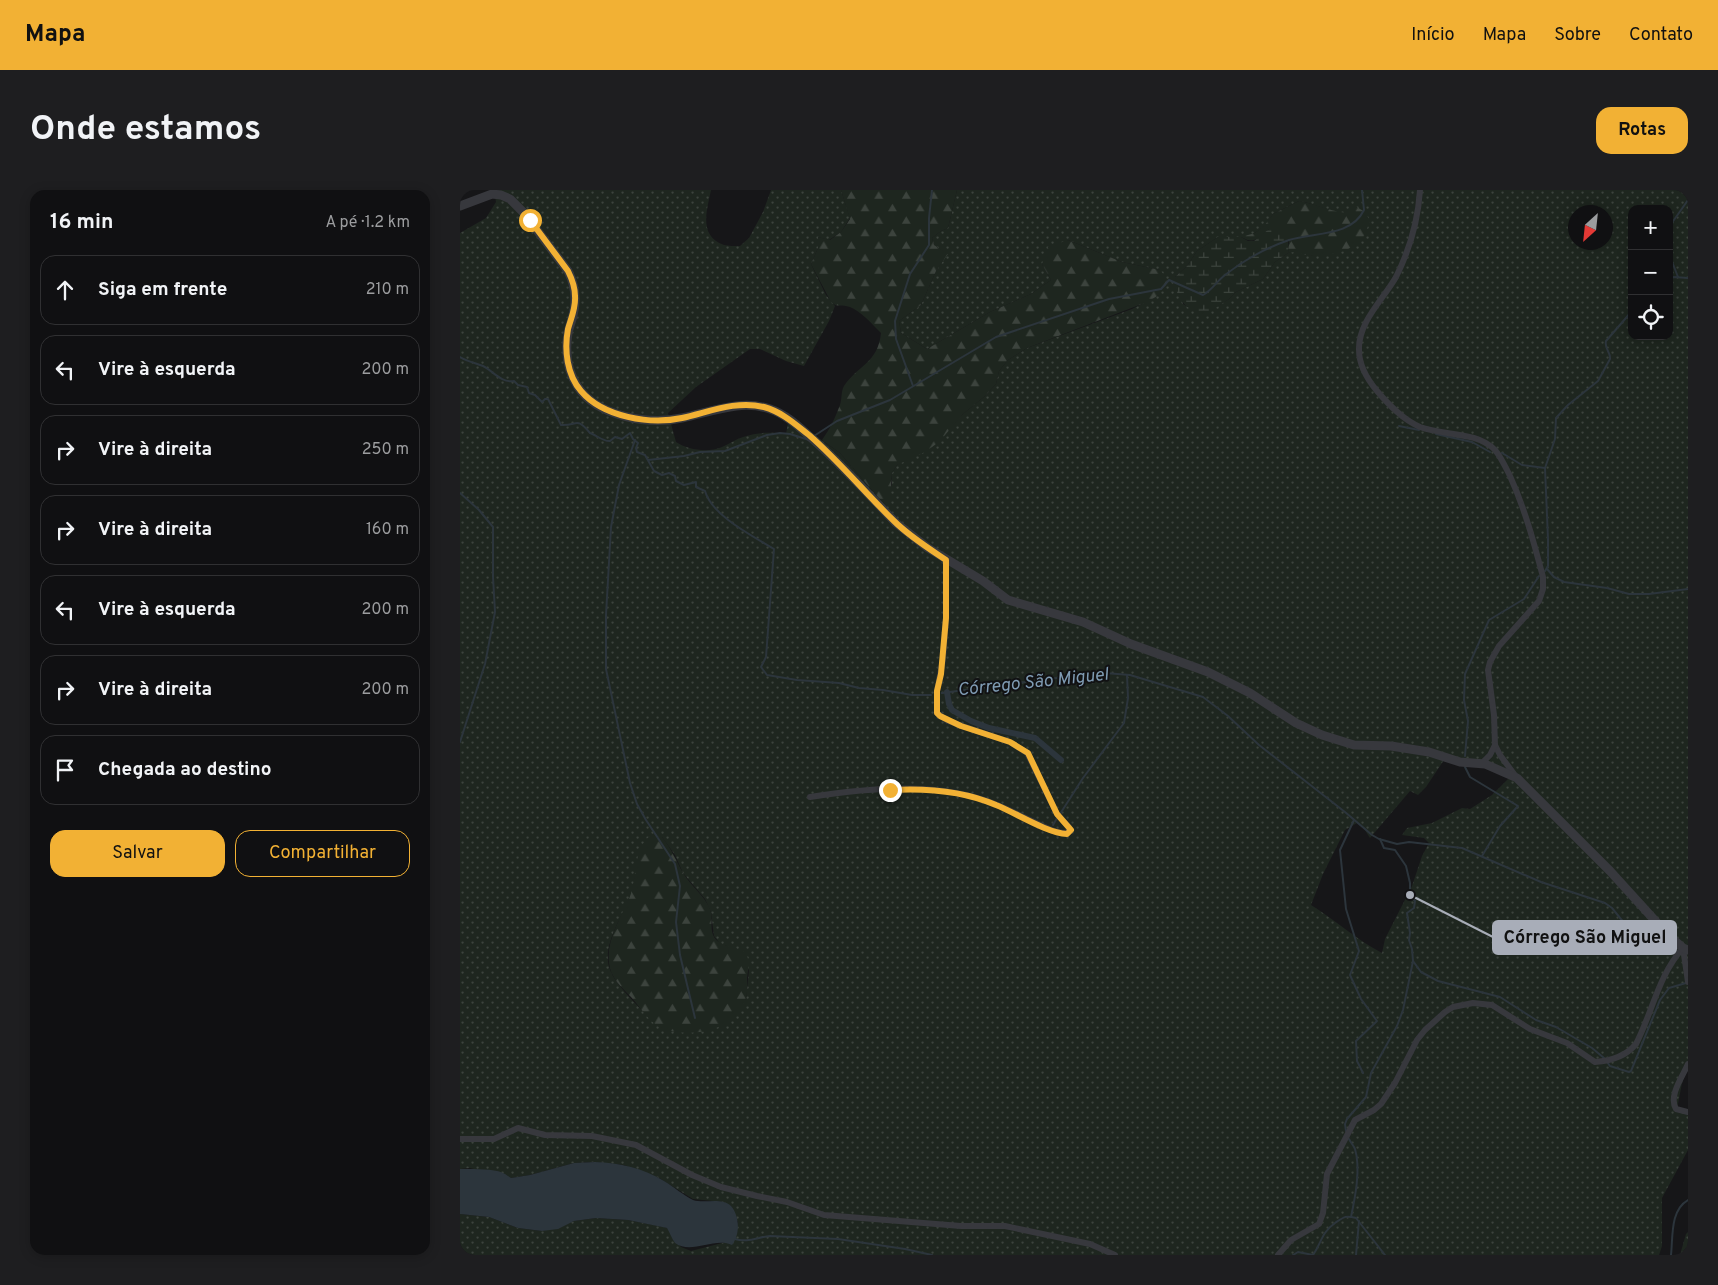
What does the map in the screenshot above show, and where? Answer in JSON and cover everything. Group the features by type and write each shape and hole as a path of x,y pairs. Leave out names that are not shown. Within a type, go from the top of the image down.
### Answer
{"street":[{"path":"1420,190 1412,240 1397,274 1365,325 1359,344 1360,359 1367,376 1375,388 1391,406 1409,421 1429,430 1474,438 1486,443 1495,450 1506,470 1522,506 1542,577 1543,589 1539,601 1499,646 1490,662 1488,676 1494,715 1495,745 1517,778 1610,871 1669,936 1686,949 1688,982"},
{"path":"460,206 492,194 510,199 524,212 568,271 573,280 575,296 573,315 568,332 567,354 569,367 576,384 589,400 600,408 627,417 659,420 681,418 733,407 752,406 772,410 792,422 831,455 896,523 946,560 983,581 1008,600 1083,622 1137,647 1208,672 1250,693 1296,723 1322,735 1354,745 1391,746 1429,752 1460,762 1481,764 1517,778"},
{"path":"810,797 855,791 913,789 942,792 994,804 1054,831 1063,834 1070,832 1069,827 1057,814 1028,753 1010,742 961,726 937,713 937,691 942,666 946,618 946,560"},
{"path":"1481,764 1490,755 1495,745"},
{"path":"1278,1255 1291,1240 1319,1224 1323,1212 1327,1174 1355,1120 1381,1104 1395,1083 1417,1040 1445,1012 1453,1007 1473,1003 1492,1005 1530,1029 1567,1043 1595,1062 1619,1057 1630,1051 1636,1044 1674,960 1686,949"},
{"path":"1688,1064 1673,1103 1676,1108 1688,1112"},
{"path":"460,1139 494,1139 518,1128 545,1135 610,1138 636,1145 692,1175 721,1187 787,1202 824,1215 961,1226 1005,1226 1090,1244 1115,1255"}],"green space":[{"path":"494,190 711,190 706,214 707,229 710,235 724,245 740,246 749,238 763,212 771,190 841,190 850,218 841,232 829,240 818,237 818,248 811,264 826,295 835,306 829,321 804,366 786,361 760,349 750,349 696,387 668,413 676,442 698,450 716,449 754,434 786,434 789,417 840,453 884,504 892,484 892,473 897,465 952,426 985,396 996,384 999,371 1008,360 1027,348 1132,309 1159,295 1160,270 1122,262 1068,240 1042,264 1051,280 1031,294 990,312 927,349 901,333 899,321 921,305 936,271 947,254 934,245 932,238 948,228 957,190 1688,190 1688,1067 1682,1083 1677,1109 1688,1113 1688,1150 1662,1198 1662,1246 1659,1255 460,1255 460,1214 489,1217 518,1228 542,1231 574,1221 596,1218 628,1220 664,1227 668,1229 681,1247 691,1251 726,1242 738,1222 729,1205 723,1202 693,1199 659,1178 624,1165 595,1162 574,1163 511,1178 470,1168 460,1169 460,233 486,218 496,202","holes":["1299,201 1331,211 1350,213 1338,252 1314,256 1293,251 1288,253 1275,262 1263,279 1236,292 1229,299 1203,315 1183,304 1175,277 1187,266 1197,251 1218,237 1245,237 1255,233 1266,225 1273,214","1446,757 1511,776 1492,795 1470,809 1462,808 1432,823 1407,828 1402,835 1424,838 1429,843 1422,856 1412,886 1385,939 1382,953 1311,905 1323,874 1345,830 1357,823 1363,827 1370,838 1410,791 1418,795 1426,787","662,837 675,855 683,873 705,899 711,912 714,936 721,945 727,946 749,970 746,999 662,1028 626,994 614,978 608,962 610,942 632,893 636,873 642,862"]},
{"path":"841,190 957,190 948,228 932,238 934,245 948,254 936,271 921,305 899,321 901,333 927,349 990,312 1031,294 1051,280 1042,264 1048,247 1068,240 1122,262 1160,270 1165,276 1167,283 1159,295 1147,302 1027,348 1008,360 999,371 996,384 963,414 939,442 925,452 897,465 892,473 890,500 884,504 840,453 822,440 830,428 841,403 844,386 872,357 879,343 881,333 867,318 854,309 835,305 831,302 811,264 818,248 818,237 830,240 841,232 850,219"},
{"path":"1299,201 1346,213 1351,212 1355,206 1365,212 1370,221 1365,235 1358,243 1346,250 1333,254 1314,256 1294,252 1288,253 1289,240 1269,229 1259,238 1253,240 1241,237 1255,233 1265,225 1273,214"},
{"path":"1278,227 1287,238 1288,253 1275,262 1263,279 1236,292 1229,299 1203,316 1190,309 1179,297 1175,277 1187,266 1197,251 1218,237 1241,237 1248,241 1254,241 1269,229"},
{"path":"650,836 662,837 683,873 707,904 711,912 712,932 716,940 726,946 745,952 748,959 747,992 740,1011 732,1019 711,1030 687,1033 675,1032 659,1027 650,1020 620,986 610,968 609,955 612,938 632,891 640,849"},
{"path":"1688,1232 1688,1255 1680,1255 1686,1234"}],"shaded area":[{"path":"595,1162 622,1165 648,1173 693,1200 727,1203 736,1215 738,1231 735,1241 732,1245 718,1243 688,1247 675,1243 667,1228 628,1220 596,1218 574,1221 558,1229 542,1231 518,1228 489,1217 460,1214 460,1169 496,1171 511,1178 574,1163"}],"waterway":[{"path":"913,386 896,339 895,321 910,274 929,245 932,190"},
{"path":"814,436 837,421 890,400 996,337 1109,299 1161,289 1169,280 1203,295 1222,277 1248,259 1280,243 1331,232 1350,225 1358,219 1364,210 1362,190"},
{"path":"1673,221 1688,200"},
{"path":"1673,264 1678,277"},
{"path":"1673,277 1688,278"},
{"path":"1545,571 1548,566 1545,468 1555,439 1556,418 1568,405 1598,381 1610,359 1606,341 1628,316"},
{"name":"Córrego São Miguel","path":"460,357 483,366 505,380 514,381 518,385 527,387 529,393 535,395 542,402 548,399 561,425 579,423 590,433 608,441 615,437 622,439 630,433 638,443 637,452 645,455 654,471 662,475 669,473 675,476 676,481 684,485 696,482 696,487 705,491 709,500 724,517 774,549 766,657 761,667 767,675 797,680 839,683 859,688 912,695 931,695"},
{"path":"1399,426 1419,430"},
{"path":"648,460 684,456 700,452 725,451 767,435 780,433 809,440"},
{"path":"1436,434 1472,442 1490,452"},
{"path":"635,440 619,485 611,527 606,615 606,669 630,783 637,804 675,864 680,886 676,922 680,955 695,1018"},
{"path":"1502,453 1522,465 1545,468"},
{"path":"460,493 479,510 493,527 495,612 485,664 460,742"},
{"path":"1547,569 1554,577 1564,582 1607,588 1629,594 1649,594 1688,589"},
{"path":"1465,756 1468,721 1464,700 1465,674 1489,620 1524,599 1539,576"},
{"name":"Córrego São Miguel","path":"942,693 1105,673 1130,675 1203,697 1228,716 1259,745 1379,839 1397,844 1409,842 1462,848 1541,882 1605,903 1612,908 1633,934"},
{"path":"1060,814 1083,778 1124,723 1128,698 1127,675"},
{"path":"947,692 952,710 971,721 989,728 1035,738 1061,760"},
{"path":"1465,767 1470,777 1518,806 1500,826 1482,856"},
{"path":"1053,825 1057,818"},
{"path":"1354,820 1340,850 1346,909 1359,951 1350,975 1361,999 1377,1021 1356,1041 1357,1061 1363,1073"},
{"name":"Córrego São Miguel","path":"1380,839 1384,848 1395,850 1406,866 1410,883 1410,895 1415,901 1414,908 1407,913 1410,933 1409,940 1413,961 1421,972 1438,981 1500,997 1536,1020 1556,1027 1592,1048 1604,1058"},
{"path":"1346,1131 1345,1124 1347,1119 1366,1097 1371,1073 1397,1026 1403,1010 1413,961"},
{"name":"Córrego São Miguel","path":"1607,1062 1610,1066 1631,1071 1660,1000 1669,988 1686,983"},
{"path":"1349,1139 1357,1157 1357,1183 1351,1217"},
{"path":"1671,1255 1675,1217 1682,1204 1688,1200"},
{"path":"1293,1255 1298,1252 1313,1255 1330,1227 1347,1217 1356,1218 1385,1255"},
{"path":"1356,1255 1359,1221"},
{"path":"735,1239 748,1240 770,1236 838,1239 932,1255"}],"place":[{"name":"Córrego São Miguel","path":"1410,895"}],"route":[{"path":"530,220 564,264 573,280 575,306 568,332 567,354 573,379 589,400 600,408 627,417 659,420 670,420 707,411 742,406 763,407 772,410 792,422 818,443 896,523 946,560 946,618 941,674 937,691 937,713 948,721 1010,742 1028,753 1057,814 1071,830 1067,834 1063,834 994,804 973,798 928,790 890,790"}]}
